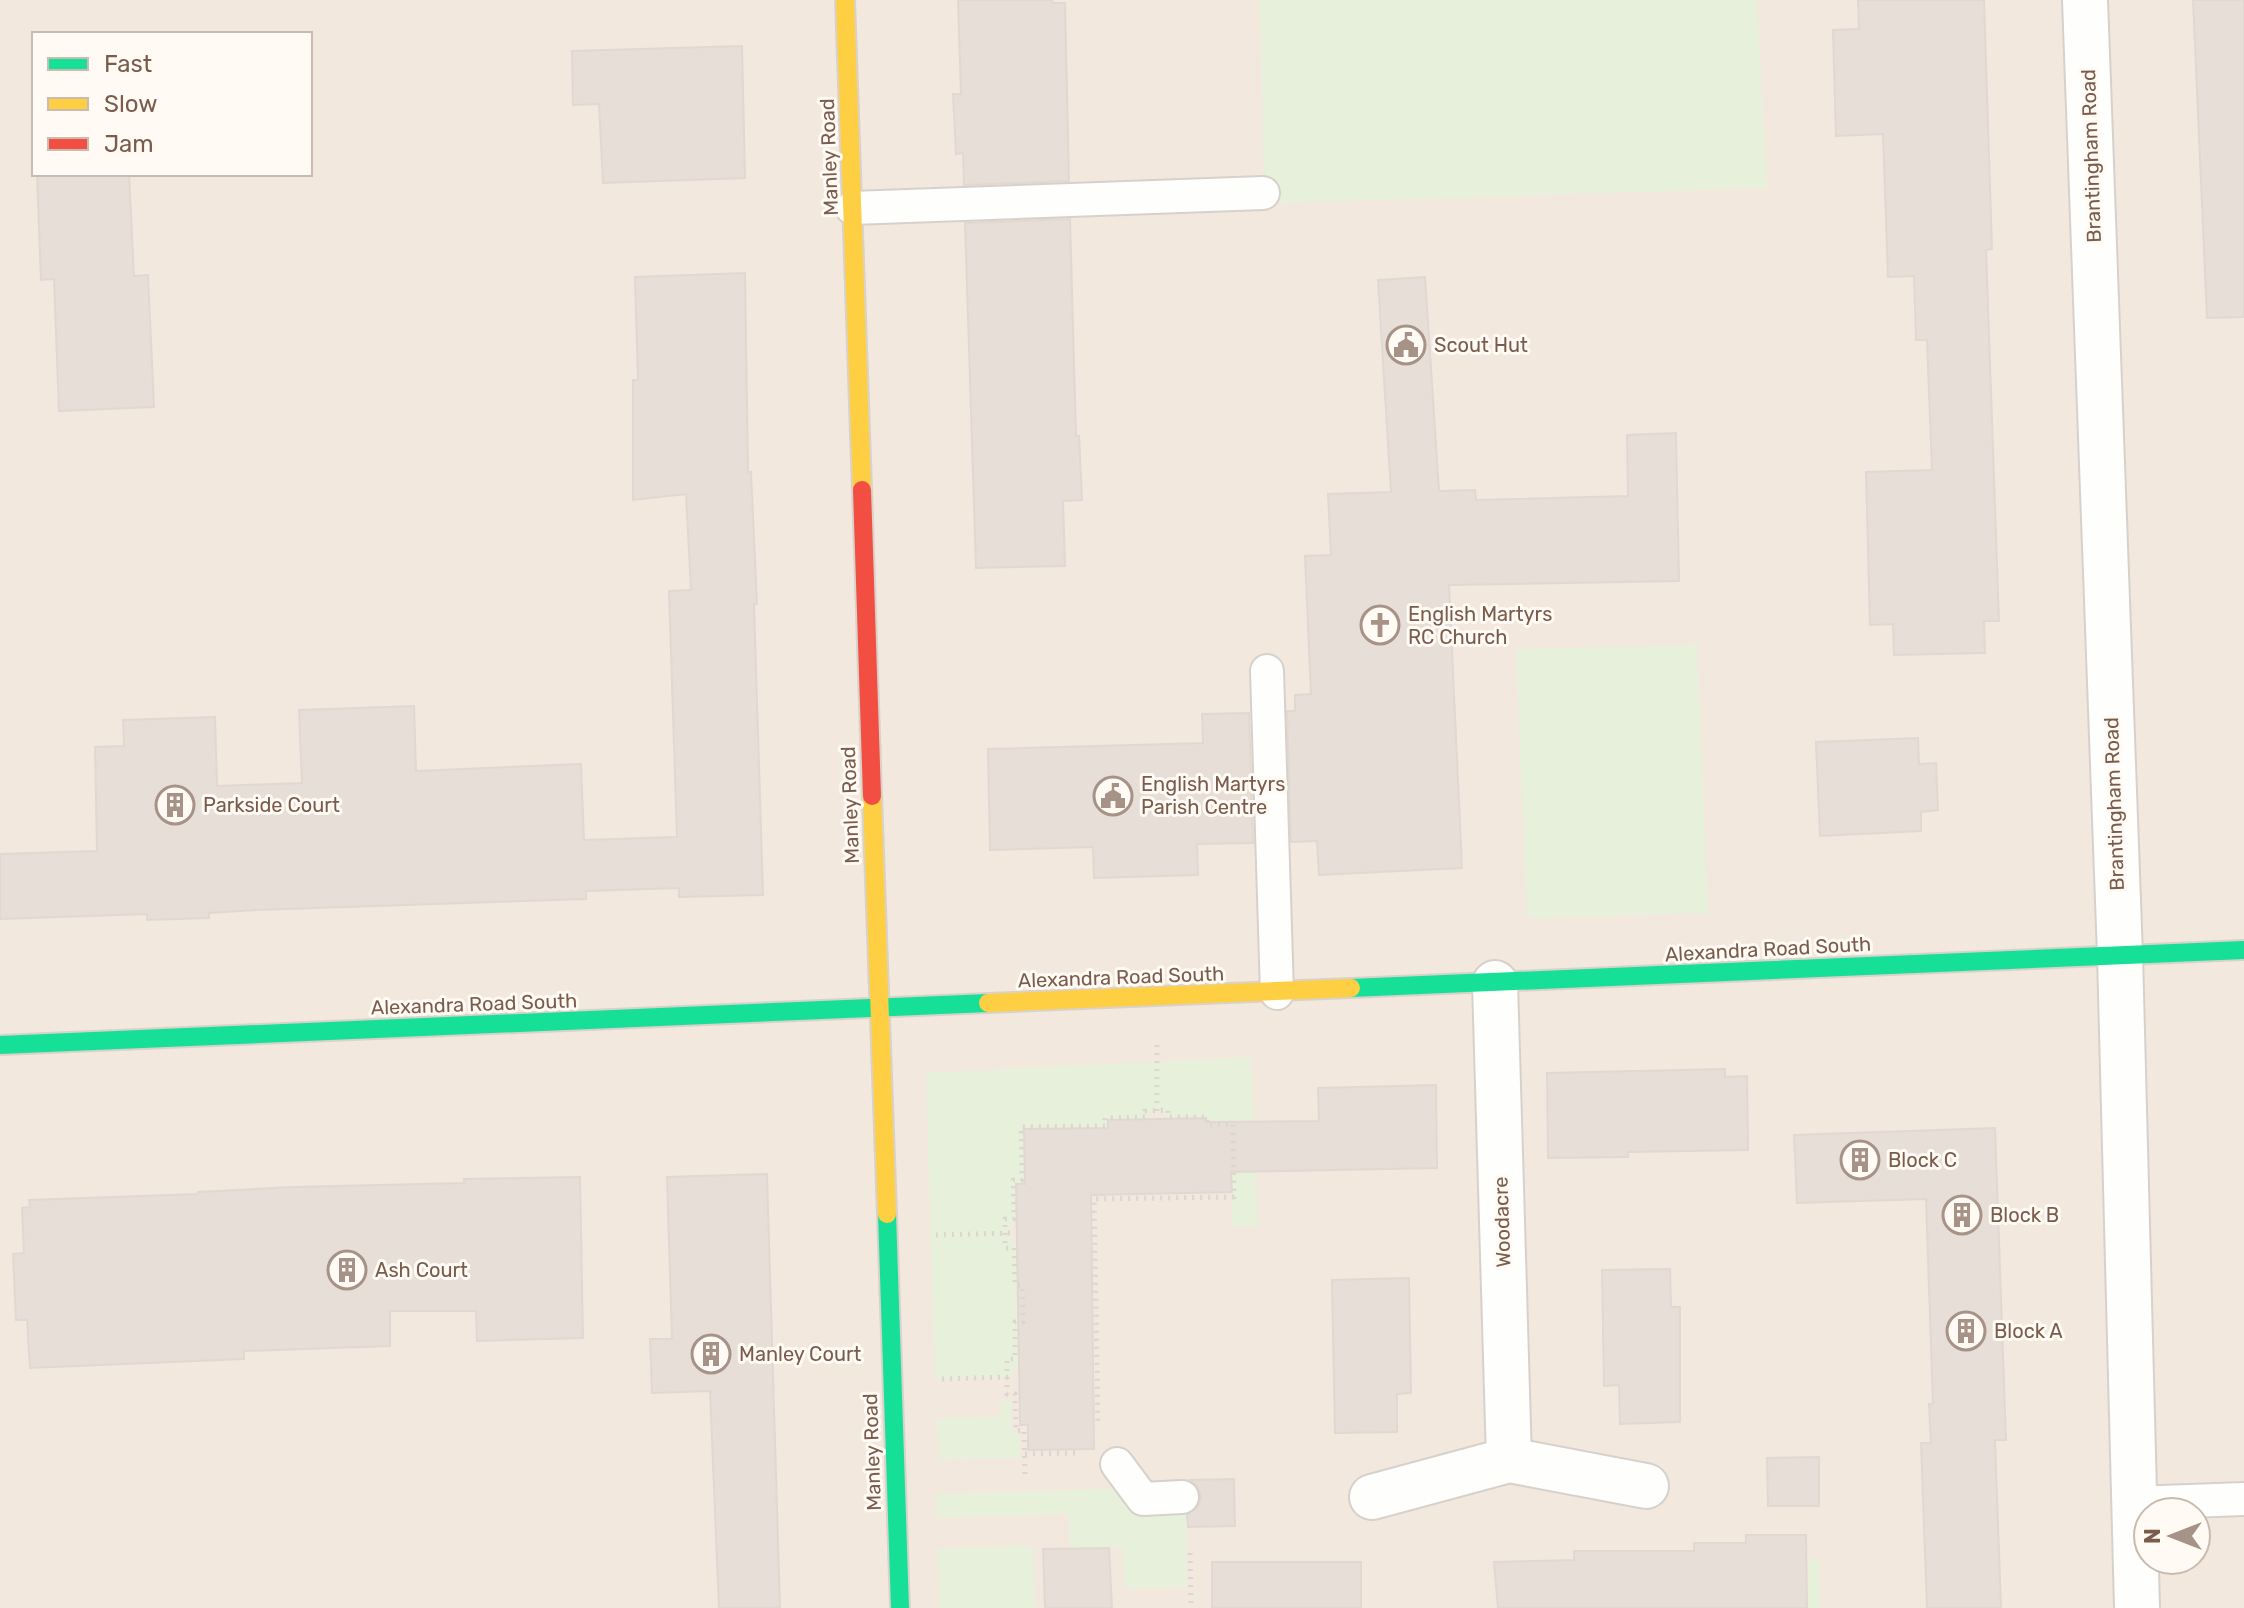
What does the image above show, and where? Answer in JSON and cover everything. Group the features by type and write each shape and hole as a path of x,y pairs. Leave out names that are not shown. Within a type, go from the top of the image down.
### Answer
{"street":[{"name":"Manley Road","path":"845,0 900,1608"},
{"name":"Brantingham Road","path":"2085,0 2120,955 2134,1496"},
{"name":"Alexandra Road South","path":"0,1045 2244,950"},
{"name":"Woodacre","path":"1495,983 1509,1460"},
{"path":"1372,1497 1509,1460 1646,1486"},
{"name":"Brantingham Road","path":"2136,1576 2137,1608"}],"lane":[{"path":"852,208 1263,193"},
{"path":"1267,671 1277,993"},
{"path":"1117,1464 1143,1499 1182,1497"},
{"path":"2212,1500 2244,1499"}],"path":[{"path":"1157,998 1157,1111"},
{"path":"1025,1474 1024,1430 1016,1431 1015,1394 1007,1394 1010,1377 1007,1359 1015,1359 1015,1322 1023,1322 1022,1285 1015,1285 1014,1248 1005,1248 1008,1233 1005,1219 1014,1219 1013,1180 1022,1180 1021,1127 1105,1126 1105,1118 1145,1117 1145,1111 1168,1110 1168,1117 1207,1117 1207,1125 1233,1124 1234,1197 1094,1199 1098,1437"},
{"path":"887,1236 1008,1233"},
{"path":"892,1380 1010,1377"},
{"path":"1025,1454 1083,1453"},
{"path":"1190,1553 1191,1608"}],"shaded area":[{"path":"0,0 2244,0 2244,1608 0,1608"}],"green space":[{"path":"1260,0 1757,0 1767,188 894,215 1264,183"},
{"path":"1697,645 1708,913 1527,918 1516,649"},
{"path":"1251,1057 1258,1226 1232,1226 1230,1126 1207,1127 1205,1118 1167,1119 1166,1112 1147,1113 1147,1119 1109,1120 1108,1128 1024,1129 1025,1184 1016,1184 1017,1223 1010,1223 1011,1242 1017,1243 1019,1366 1013,1366 1013,1377 935,1379 926,1073"},
{"path":"1001,1401 1011,1401 1012,1434 1019,1434 1020,1458 940,1459 937,1419 1000,1417"},
{"path":"1111,1489 1128,1500 1187,1511 1187,1587 1124,1588 1122,1547 1070,1548 1069,1514 937,1518 937,1494"},
{"path":"1033,1546 1035,1608 940,1608 938,1549"},
{"path":"1806,1560 1819,1560 1820,1608 1807,1608"}],"building":[{"path":"958,0 1052,0 1053,3 1065,3 1069,181 964,185 963,153 956,154 953,94 961,94"},
{"path":"1858,0 1984,0 1992,249 1986,250 1999,621 1984,621 1985,653 1894,655 1893,624 1870,625 1866,472 1932,470 1927,340 1916,340 1914,276 1888,277 1883,134 1836,136 1833,30 1859,29"},
{"path":"2193,0 2244,0 2244,317 2207,318"},
{"path":"742,46 745,178 603,183 599,104 573,105 572,51"},
{"path":"37,176 129,176 134,276 148,275 154,407 59,411 54,279 41,280"},
{"path":"1070,219 1076,436 1079,436 1082,500 1063,501 1065,566 976,568 965,223"},
{"path":"745,273 748,472 751,472 757,604 754,604 763,895 679,897 679,888 586,891 586,899 257,910 209,913 209,918 147,920 147,914 0,919 0,854 97,851 95,747 124,746 123,720 215,717 217,786 302,783 299,710 414,706 416,771 581,764 584,840 677,837 669,591 691,590 686,494 633,500 633,380 638,380 635,277"},
{"path":"1425,277 1439,491 1475,490 1476,500 1628,496 1627,435 1676,433 1679,581 1449,585 1462,868 1319,875 1317,841 1291,842 1287,711 1295,711 1295,695 1311,694 1305,556 1331,555 1328,494 1391,492 1378,280"},
{"name":"English Martyrs Parish Centre","path":"1249,713 1253,843 1197,844 1198,875 1094,878 1093,847 990,850 988,749 1203,743 1202,714"},
{"path":"1918,738 1919,764 1936,763 1938,810 1921,812 1921,831 1820,836 1816,742"},
{"path":"1725,1069 1725,1077 1747,1076 1748,1150 1628,1152 1628,1157 1548,1158 1547,1073"},
{"path":"1436,1085 1437,1168 1231,1172 1232,1192 1091,1195 1094,1449 1028,1450 1028,1425 1020,1425 1016,1184 1025,1184 1024,1129 1108,1128 1108,1120 1206,1118 1206,1122 1319,1121 1318,1088"},
{"path":"1995,1128 2006,1440 1995,1440 2001,1608 1927,1608 1921,1443 1931,1443 1929,1404 1933,1404 1926,1199 1797,1203 1794,1135"},
{"name":"Manley Court","path":"767,1174 780,1608 719,1608 710,1391 652,1393 650,1339 672,1339 667,1177"},
{"path":"580,1177 583,1338 477,1341 476,1311 390,1311 390,1346 244,1351 244,1359 30,1368 27,1320 16,1320 13,1254 24,1253 22,1208 30,1207 29,1200 293,1187 464,1183 464,1179"},
{"path":"1670,1269 1671,1307 1680,1307 1680,1422 1620,1424 1619,1385 1604,1386 1602,1270"},
{"path":"1409,1278 1411,1393 1397,1394 1397,1432 1335,1433 1332,1280"},
{"path":"1819,1457 1819,1506 1768,1506 1767,1458"},
{"path":"1234,1479 1235,1526 1188,1527 1187,1515 1198,1506 1201,1497 1198,1487 1190,1480"},
{"path":"1746,1535 1806,1535 1807,1608 1498,1608 1494,1562 1574,1560 1574,1551 1694,1551 1694,1543 1746,1543"},
{"path":"1109,1548 1112,1608 1045,1608 1043,1549"},
{"path":"1212,1562 1361,1562 1361,1608 1212,1608"}],"traffic: fast":[{"path":"1351,988 2244,950"},
{"path":"0,1045 988,1003"},
{"path":"887,1214 900,1608"}],"traffic: slow":[{"path":"845,0 862,490"},
{"path":"872,796 887,1214"},
{"path":"988,1003 1351,988"}],"traffic: jam":[{"path":"862,490 872,796"}],"place":[{"name":"Scout Hut","path":"1406,345"},
{"name":"English Martyrs RC Church","path":"1380,625"},
{"name":"English Martyrs Parish Centre","path":"1113,796"},
{"name":"Parkside Court","path":"175,805"},
{"name":"Block C","path":"1860,1160"},
{"name":"Block B","path":"1962,1215"},
{"name":"Ash Court","path":"347,1270"},
{"name":"Block A","path":"1966,1331"},
{"name":"Manley Court","path":"711,1354"}]}
